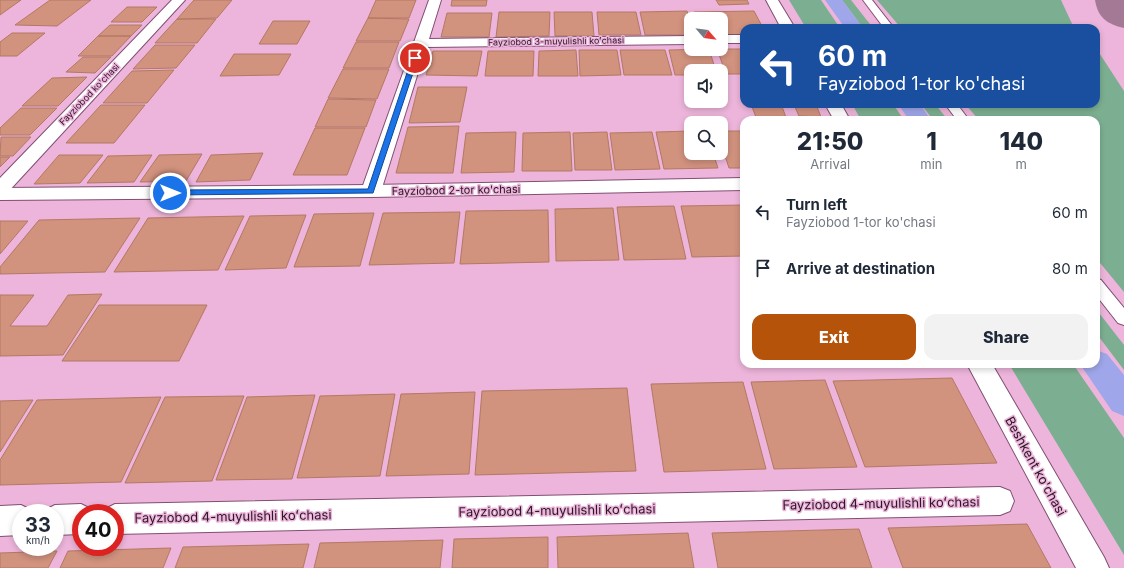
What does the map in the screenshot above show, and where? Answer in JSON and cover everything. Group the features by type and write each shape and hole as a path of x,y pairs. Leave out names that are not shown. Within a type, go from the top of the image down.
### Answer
{"street":[{"name":"Fayziobod ko'chasi","path":"0,189 179,0"},
{"path":"371,192 435,0"},
{"path":"772,0 786,24"},
{"path":"728,39 740,39"},
{"name":"Fayziobod 3-muyulishli koʻchasi","path":"420,43 684,40"},
{"name":"Fayziobod 2-tor ko'chasi","path":"0,194 371,192 740,184"},
{"name":"Beshkent ko'chasi","path":"981,368 1093,568"},
{"name":"Fayziobod 4-muyulishli koʻchasi","path":"124,518 1000,501"},
{"path":"0,521 12,520"}],"lane":[{"path":"867,0 886,24"},
{"path":"954,108 960,116"},
{"path":"1100,289 1124,319"}],"green space":[{"path":"789,0 821,0 837,24 804,24"},
{"path":"842,0 851,0 870,24 860,24"},
{"path":"877,0 1061,0 1072,24 898,24"},
{"path":"1100,54 1124,91 1124,292 1100,263 1100,116 976,116 968,108 1100,108"},
{"path":"854,108 896,108 901,116 859,116"},
{"path":"924,108 938,108 945,116 930,116"},
{"path":"1100,314 1124,345 1124,370 1100,338"},
{"path":"1011,368 1076,368 1124,438 1124,555"}],"building":[{"path":"0,0 21,0 0,15"},
{"path":"50,0 91,0 57,26 15,25"},
{"path":"194,0 232,0 217,18 177,19"},
{"path":"376,0 416,0 409,18 368,18"},
{"path":"452,0 487,0 486,6 451,6"},
{"path":"716,0 747,0 749,4 719,5"},
{"path":"127,7 157,7 142,22 111,22"},
{"path":"687,11 684,12 684,35 645,35 640,12"},
{"path":"754,11 761,24 740,24 740,35 728,35 728,12 694,12"},
{"path":"499,12 550,12 549,36 496,37"},
{"path":"554,12 592,12 594,36 555,36"},
{"path":"597,12 636,12 641,35 599,35"},
{"path":"447,13 492,13 489,37 441,37"},
{"path":"368,18 409,19 400,41 356,41"},
{"path":"177,19 216,19 197,43 155,43"},
{"path":"273,21 310,21 297,44 259,44"},
{"path":"110,25 142,25 131,36 98,36"},
{"path":"12,33 45,33 17,56 0,56 0,42"},
{"path":"98,36 131,36 112,56 78,56"},
{"path":"356,42 399,42 389,68 343,68"},
{"path":"155,45 195,45 176,68 133,69"},
{"path":"728,49 740,49 740,74 728,74 728,64 722,64 720,56 728,56"},
{"path":"576,50 578,76 538,76 539,51"},
{"path":"579,50 617,50 621,75 580,76"},
{"path":"620,50 665,50 672,75 624,75"},
{"path":"669,50 684,50 684,56 711,56 714,64 684,64 684,75 675,75"},
{"path":"433,51 482,51 477,76 426,75"},
{"path":"488,51 534,51 533,76 485,76"},
{"path":"234,54 291,54 279,75 220,76"},
{"path":"83,57 111,57 95,73 66,72"},
{"path":"343,69 389,69 377,99 328,98"},
{"path":"174,70 147,103 103,103 132,71"},
{"path":"87,77 58,106 22,106 52,78"},
{"path":"418,87 467,87 460,122 409,123"},
{"path":"328,99 376,100 366,127 315,127"},
{"path":"101,105 145,105 114,143 66,143"},
{"path":"21,108 57,108 30,135 0,135 0,128"},
{"path":"752,108 782,108 786,116 756,116"},
{"path":"795,108 817,108 821,116 799,116"},
{"path":"459,126 453,173 396,173 408,127"},
{"path":"315,128 365,128 347,175 293,175"},
{"path":"684,131 684,160 715,160 718,168 664,169 656,132"},
{"path":"728,131 740,131 740,168 729,168 726,160 728,160"},
{"path":"516,132 514,172 461,173 466,133"},
{"path":"570,132 572,171 522,171 523,133"},
{"path":"607,132 612,170 575,170 573,133"},
{"path":"652,132 660,169 615,170 610,133"},
{"path":"1,137 31,137 13,156 0,156"},
{"path":"263,153 250,180 196,182 211,155"},
{"path":"202,154 186,181 140,182 159,155"},
{"path":"59,155 103,155 80,183 34,184"},
{"path":"152,155 134,182 87,183 108,156"},
{"path":"0,157 10,157 0,167"},
{"path":"740,205 740,256 692,257 681,206"},
{"path":"674,206 686,259 624,260 617,207"},
{"path":"613,208 619,260 556,261 555,209"},
{"path":"548,210 549,262 460,264 466,211"},
{"path":"460,212 454,263 369,265 383,213"},
{"path":"374,213 360,266 294,267 314,214"},
{"path":"306,215 286,268 225,270 250,216"},
{"path":"244,216 218,270 114,272 148,218"},
{"path":"140,218 105,272 0,274 0,267 39,220"},
{"path":"0,221 28,221 0,254"},
{"path":"102,294 63,355 0,356 0,295 34,295 10,326 47,326 68,295"},
{"path":"99,305 207,305 179,361 62,361"},
{"path":"952,378 997,463 865,467 833,381"},
{"path":"825,380 857,467 774,469 751,382"},
{"path":"743,382 766,469 664,472 651,384"},
{"path":"627,388 636,471 475,475 482,391"},
{"path":"475,392 469,474 386,476 401,394"},
{"path":"395,394 380,476 297,478 320,396"},
{"path":"315,395 292,479 216,480 247,397"},
{"path":"244,396 212,481 125,483 165,397"},
{"path":"161,397 121,482 0,485 0,460 37,400"},
{"path":"33,400 0,452 0,401"},
{"path":"1027,524 1051,568 903,568 888,528"},
{"path":"859,529 872,568 718,568 712,533"},
{"path":"688,533 694,568 558,568 557,537"},
{"path":"548,537 548,568 452,568 454,539"},
{"path":"443,540 440,568 314,568 320,543"},
{"path":"309,544 303,568 175,568 183,547"},
{"path":"171,548 163,568 60,568 68,551 72,551 72,556 124,556 124,549"},
{"path":"0,553 12,553 12,556 54,556 48,568 0,568"}],"waterway":[{"path":"833,0 851,24"},
{"path":"912,108 917,116"},
{"path":"1100,368 1124,401"}],"taxiway":[{"path":"1116,0 1118,8 1124,15"}],"route":[{"path":"170,193 371,192 415,58"}]}
